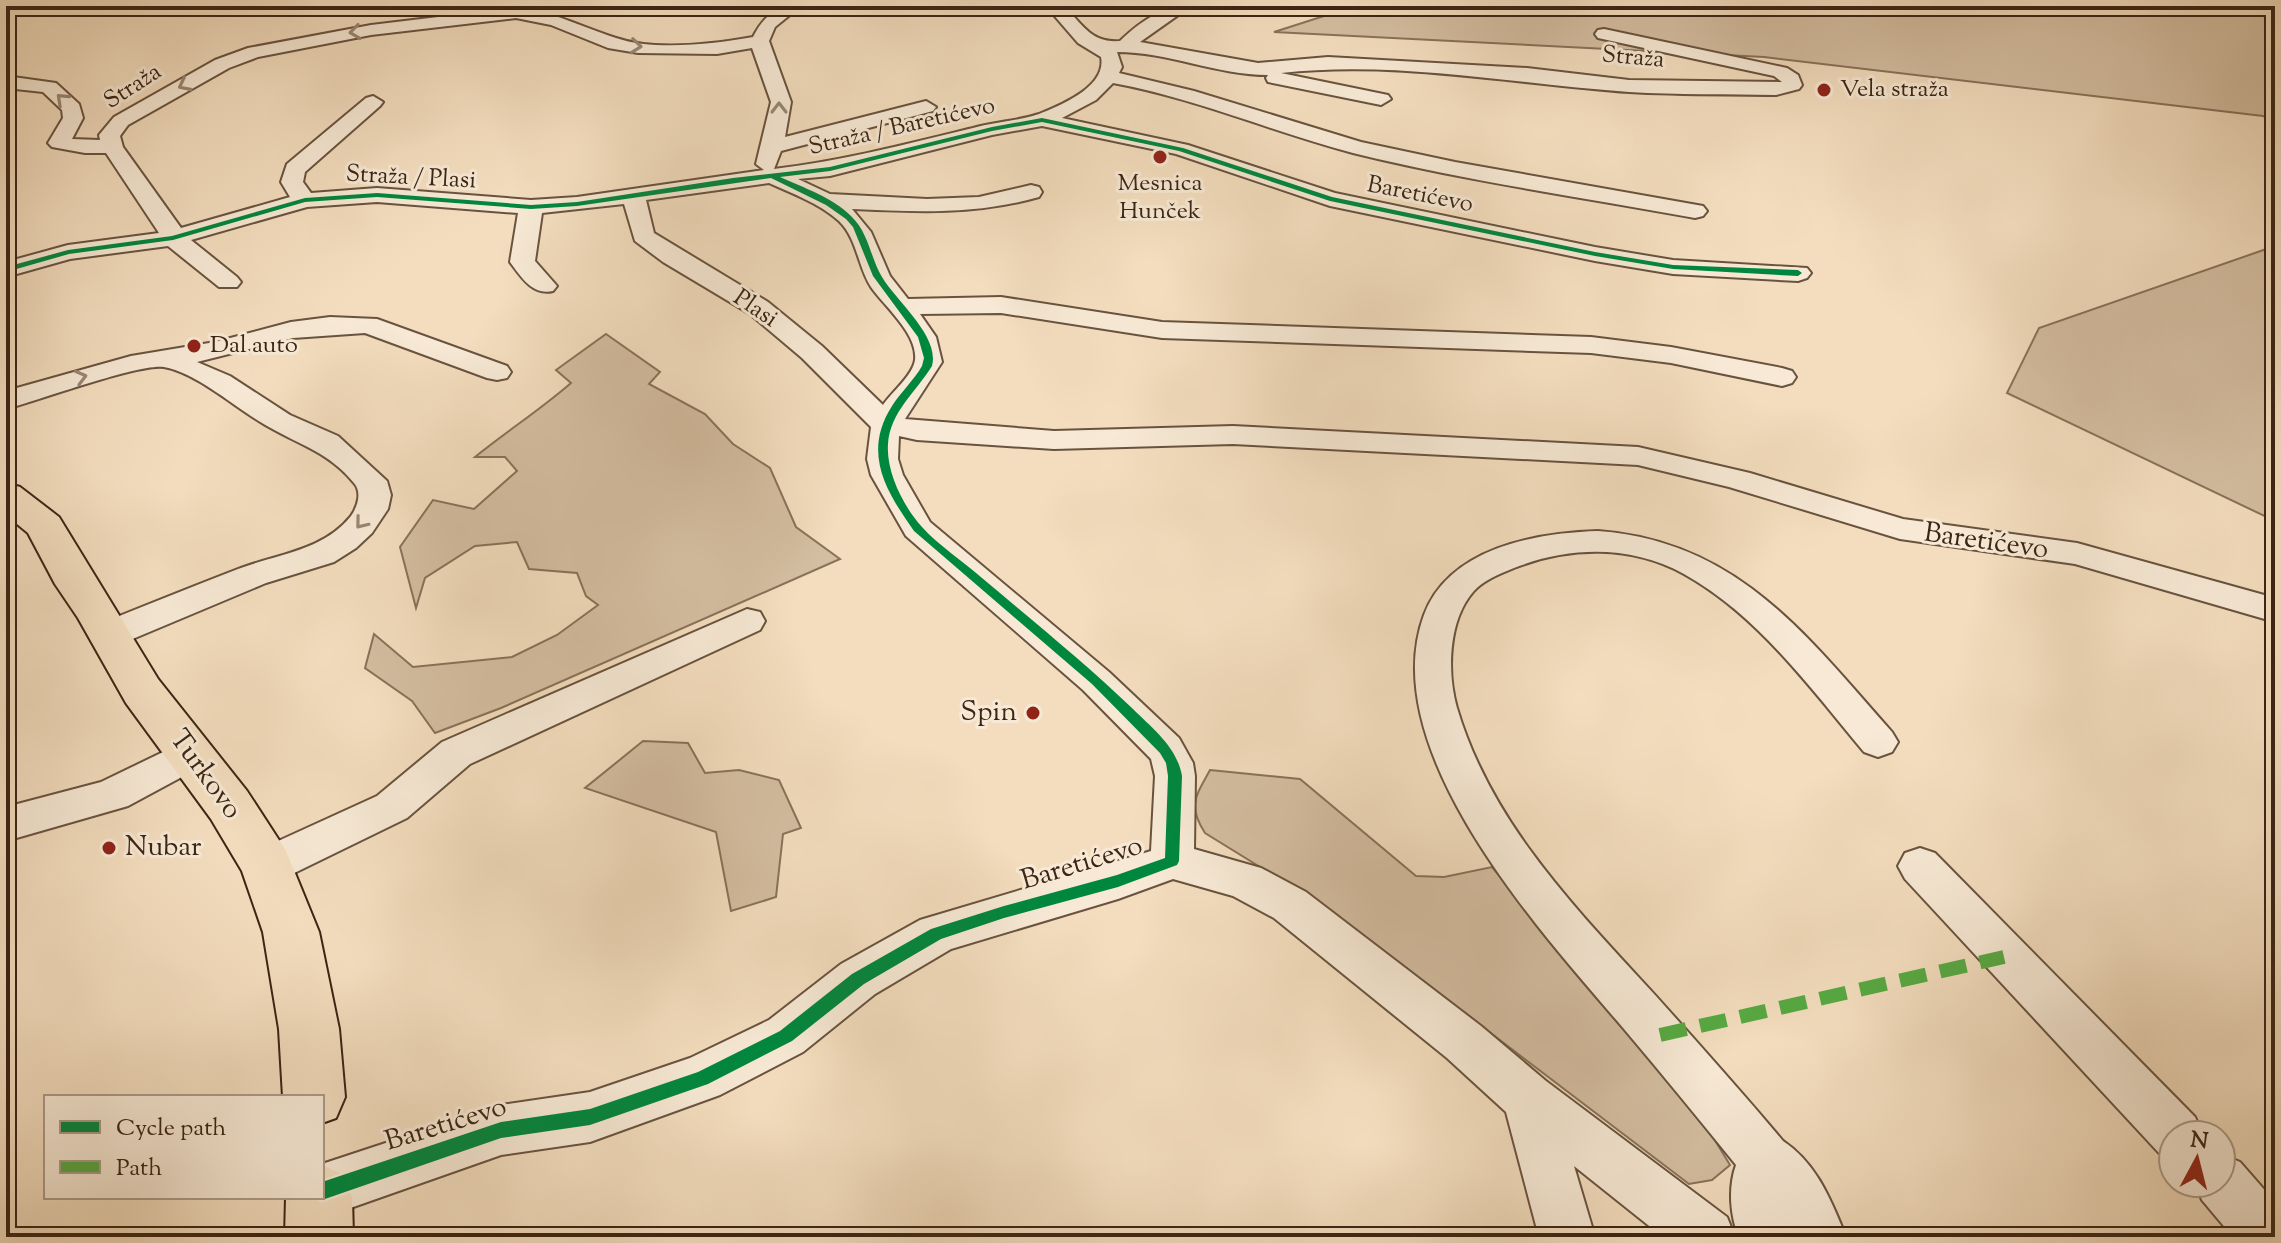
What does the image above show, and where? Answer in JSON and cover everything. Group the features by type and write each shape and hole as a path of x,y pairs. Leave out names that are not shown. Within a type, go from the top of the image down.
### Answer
{"main road":[{"name":"Turkovo","path":"6,495 45,526 76,584 110,634 142,691 229,805 267,866 291,932 309,1029 314,1095"},
{"path":"319,1199 319,1237"}],"street":[{"path":"189,6 246,10 285,6"},
{"path":"771,161 780,121 781,99 762,58 760,41 768,24 793,6"},
{"path":"1042,120 1089,96 1109,77 1112,62 1101,48 1080,35 1068,18 1054,6"},
{"path":"1126,46 1129,39 1183,6"},
{"path":"514,9 556,21 614,44 638,48 717,49 760,41"},
{"name":"Straža","path":"173,238 166,221 151,205 144,190 112,146 109,135 121,121 222,64 254,52 371,30 514,9"},
{"path":"564,43 590,34"},
{"name":"Straža","path":"1101,48 1126,46 1270,70 1328,63 1527,74 1650,87 1776,89 1792,85 1791,79 1780,72 1604,34"},
{"name":"Straža","path":"1270,70 1278,80 1381,99"},
{"path":"1109,77 1159,86 1312,136 1376,152 1695,211"},
{"path":"6,82 49,87 72,108 73,118 59,143 85,147 112,146"},
{"path":"305,200 292,185 290,178 295,169 373,102"},
{"path":"771,161 926,107"},
{"name":"Straža / Baretićevo","path":"771,161 830,169 1042,120"},
{"name":"Baretićevo","path":"1042,120 1181,149 1330,199 1595,254 1673,267 1798,273"},
{"path":"771,161 856,226 878,277 903,307 928,351 930,361 885,424"},
{"name":"Straža / Plasi","path":"6,270 68,252 173,238 305,200 377,195 531,207 634,197 771,161"},
{"path":"821,201 932,207 1003,202 1031,192"},
{"name":"Plasi","path":"634,197 643,236 759,308 812,352 885,424"},
{"path":"531,207 522,262 544,286"},
{"path":"173,238 228,282"},
{"path":"903,307 1001,305 1162,330 1591,345 1671,355 1782,377"},
{"path":"6,400 131,364 168,359 291,330 330,325 368,325 497,372"},
{"path":"110,634 239,580 322,554 344,541 360,526 372,509 375,495 371,481 327,442 279,421 220,382 168,359"},
{"name":"Baretićevo","path":"1172,861 1175,776 1173,763 1165,749 1096,681 918,529 885,473 881,446 885,424 917,431 1054,440 1233,435 1638,456 1739,480 1900,529 2077,554 2275,610"},
{"path":"1823,1232 1780,1169 1764,1159 1714,1096 1530,887 1487,825 1472,801 1437,704 1432,663 1438,633 1446,608 1463,580 1526,549 1577,541 1613,541 1655,549 1697,567 1734,592 1773,628 1878,742"},
{"path":"267,866 392,807 456,753 747,621"},
{"path":"6,824 113,795 190,754"},
{"name":"Baretićevo","path":"324,1190 501,1130 590,1117 702,1078 786,1036 858,979 936,934 1118,881 1172,861 1245,881 1290,905 1464,1042 1528,1098 1707,1237"},
{"path":"1920,866 2161,1119"},
{"path":"1528,1098 1536,1136 1567,1237"},
{"path":"1757,1231 1757,1180 1764,1159"},
{"path":"2237,1199 2271,1237"},
{"path":"1757,1231 1777,1219 1795,1220 1823,1232"}],"shaded area":[{"path":"1347,6 2275,6 2275,123 2263,116 1764,57 1274,32 1346,9"},
{"path":"2275,246 2275,521 2007,393 2039,328"},
{"path":"606,334 660,372 649,384 705,414 733,444 770,468 796,527 840,559 501,708 435,733 412,701 365,668 374,634 413,667 512,657 557,635 598,605 586,596 577,573 529,569 517,542 475,546 425,578 416,608 400,547 433,500 474,509 517,471 505,457 475,457 571,383 556,370"},
{"path":"643,741 688,743 705,773 739,770 779,780 801,828 783,834 776,897 731,911 716,832 585,788"},
{"path":"1210,770 1300,779 1416,876 1444,877 1492,867 1702,1119 1730,1165 1712,1180 1689,1184 1325,907 1205,833 1195,808"}],"marked path":[{"path":"1660,1035 2004,957"}],"cycle path":[{"path":"6,270 68,252 173,238 305,200 377,195 531,207 577,204 830,169 992,129 1042,120 1181,149 1330,199 1595,254 1673,267 1798,273"},
{"path":"324,1190 501,1130 590,1117 702,1078 786,1036 858,979 936,934 1118,881 1172,861 1175,776 1173,763 1165,749 1096,681 918,529 894,492 883,459 883,442 896,407 927,366 927,348 915,326 877,276 865,244 849,217 818,197 773,176"}],"place":[{"name":"Vela straža","path":"1824,90"},
{"name":"Mesnica Hunček","path":"1160,157"},
{"name":"Dal auto","path":"194,346"},
{"name":"Spin","path":"1033,713"},
{"name":"Nubar","path":"109,848"}]}
